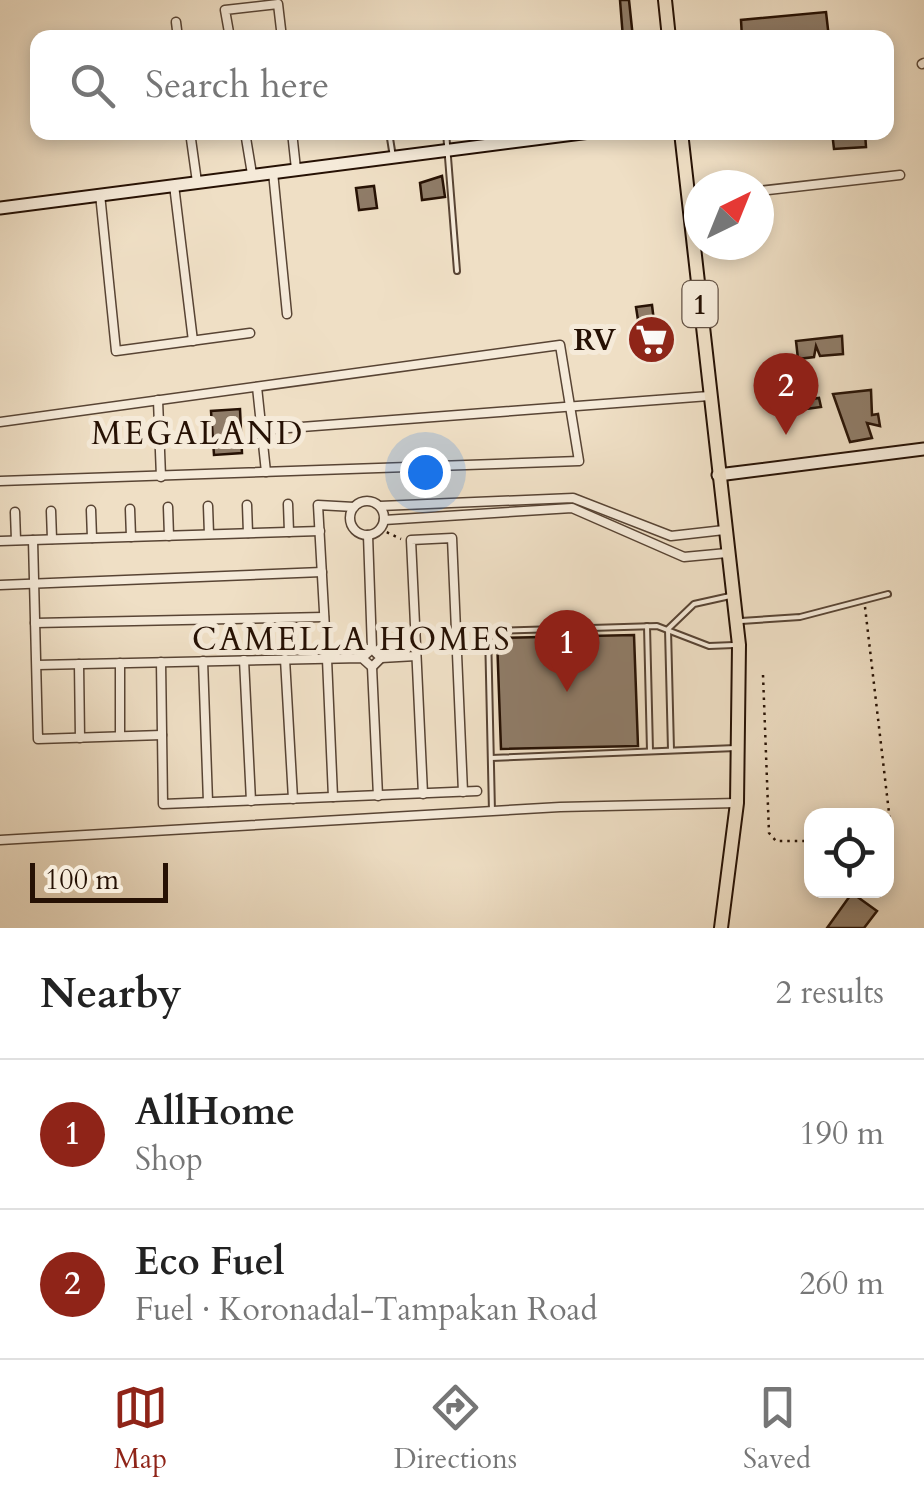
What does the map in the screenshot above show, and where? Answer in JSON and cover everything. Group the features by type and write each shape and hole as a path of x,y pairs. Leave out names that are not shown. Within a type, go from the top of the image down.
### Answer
{"highway":[{"path":"665,0 668,30"},
{"name":"1","path":"683,140 688,170"},
{"name":"1","path":"699,260 709,396 738,644 736,803 721,928"}],"main road":[{"path":"0,208 514,140"},
{"path":"718,476 924,449"}],"street":[{"path":"229,30 225,10 278,4 281,30"},
{"path":"176,22 177,30"},
{"path":"191,140 197,182"},
{"path":"246,140 252,174"},
{"path":"293,140 296,169"},
{"path":"272,172 287,314"},
{"path":"774,189 900,175"},
{"path":"174,184 194,341"},
{"path":"100,194 116,352 250,333"},
{"path":"0,422 560,345 579,461 0,481"},
{"path":"258,387 266,472"},
{"path":"262,430 709,396"},
{"path":"158,400 161,477"},
{"path":"325,630 318,505 573,498 671,536 724,530"},
{"path":"288,504 289,532"},
{"path":"248,505 248,533"},
{"path":"208,506 209,534"},
{"path":"380,506 382,524"},
{"path":"354,507 352,526 368,535"},
{"path":"168,508 169,536"},
{"path":"368,535 382,524 572,508 684,557 727,553"},
{"path":"130,509 131,537"},
{"path":"91,510 92,538"},
{"path":"51,511 52,540"},
{"path":"15,512 16,540"},
{"path":"0,541 320,531"},
{"path":"368,535 372,649 381,658"},
{"path":"423,794 411,540 452,538 463,792"},
{"path":"33,540 38,739 162,735"},
{"path":"0,585 322,572"},
{"path":"36,623 324,617"},
{"path":"36,665 362,658 372,649"},
{"path":"372,668 381,658 416,656"},
{"path":"327,658 332,797"},
{"path":"362,658 372,668 378,796"},
{"path":"244,660 251,801"},
{"path":"285,660 293,799"},
{"path":"204,661 208,802"},
{"path":"161,662 163,804 477,791"},
{"path":"120,663 120,736"},
{"path":"78,664 80,738"},
{"path":"0,840 657,802 736,803"}],"lane":[{"path":"390,140 393,156"},
{"path":"447,140 456,271"},
{"path":"736,621 800,617 888,594"},
{"path":"671,750 668,629 694,604 733,596"},
{"path":"647,626 650,751"},
{"path":"492,812 488,631 647,626 668,629 709,646 738,644"},
{"path":"491,758 739,748"}],"path":[{"path":"382,524 394,538 411,540"},
{"path":"864,601 888,808"},
{"path":"763,675 770,833 776,841 804,840"}],"building":[{"path":"620,0 629,0 632,30 622,30"},
{"path":"826,12 828,30 742,30 741,20"},
{"path":"833,140 866,140 866,147 834,149"},
{"path":"442,176 445,197 422,200 420,183"},
{"path":"374,186 377,208 359,210 356,188"},
{"path":"652,305 657,346 642,346 636,307"},
{"path":"842,336 843,354 820,356 816,346 814,357 798,359 796,341"},
{"path":"871,390 872,415 878,414 880,426 867,423 872,438 850,442 833,394"},
{"path":"819,398 821,407 776,413 774,404"},
{"path":"240,409 242,453 214,455 211,411"},
{"path":"634,635 638,746 501,749 497,638"},
{"path":"848,898 859,898 877,911 864,928 827,928"}],"place":[{"name":"RV","path":"651,340"},
{"name":"Eco Fuel","path":"786,435"},
{"name":"AllHome","path":"567,692"}],"district":[{"name":"MEGALAND","path":"198,433"},
{"name":"CAMELLA HOMES","path":"352,639"}]}
